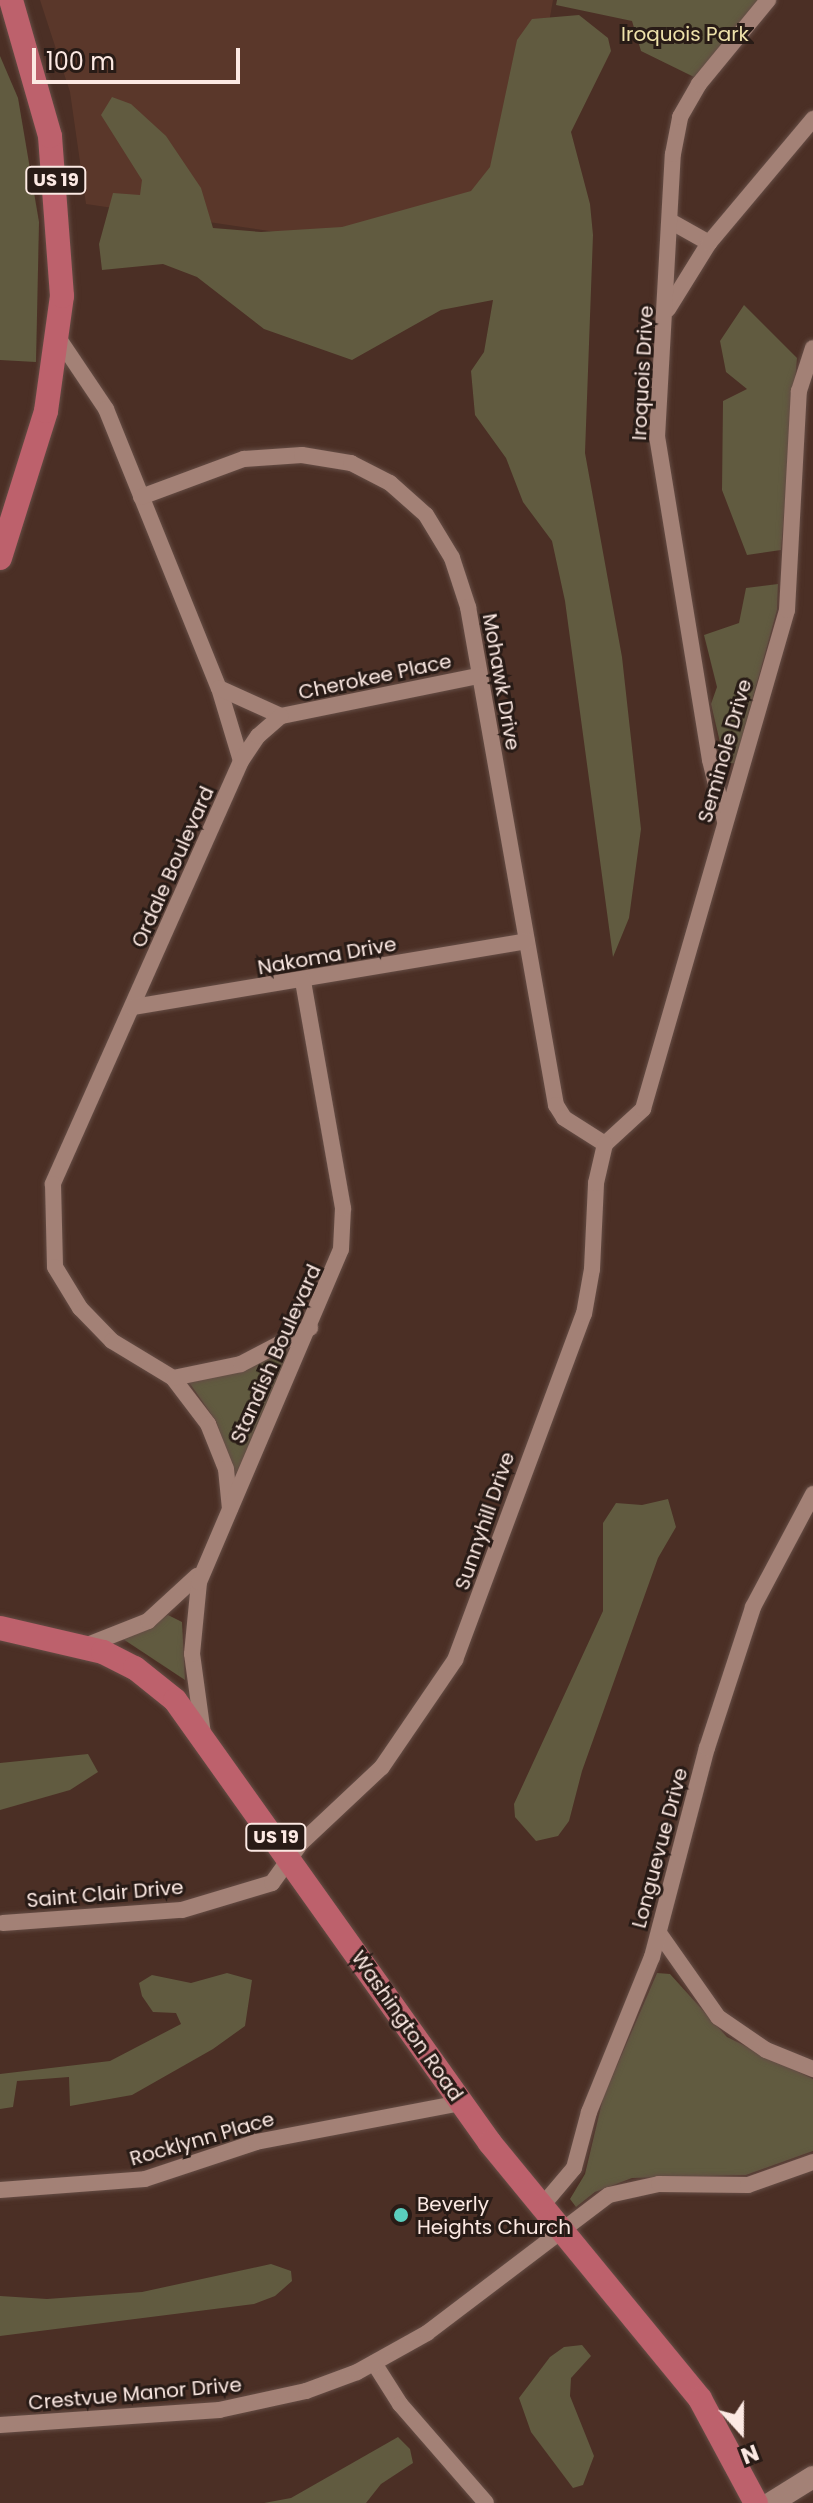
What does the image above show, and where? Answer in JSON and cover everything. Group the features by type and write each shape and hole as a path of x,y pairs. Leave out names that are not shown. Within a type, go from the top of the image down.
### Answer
{"main road":[{"name":"US 19","path":"0,558 35,453 59,339 63,261 56,176 40,89 11,0"},
{"name":"Washington Road","path":"0,1628 85,1646 150,1678 203,1734 461,2103 541,2207 700,2399 756,2503"}],"street":[{"name":"Iroquois Drive","path":"725,821 659,468 673,154 680,117 699,84 768,0"},
{"path":"667,310 709,243 813,119"},
{"path":"670,221 709,243"},
{"path":"59,339 101,399 219,688 241,761"},
{"name":"Seminole Drive","path":"605,1144 643,1109 787,610 799,391 813,348"},
{"name":"Mohawk Drive","path":"141,497 244,459 302,455 351,463 390,483 426,515 452,558 468,607 556,1105 575,1127 605,1144"},
{"name":"Cherokee Place","path":"241,761 258,736 281,716 478,676"},
{"name":"Cherokee Place","path":"219,688 281,716"},
{"name":"Ordale Boulevard","path":"230,1509 226,1469 208,1424 173,1378 112,1341 80,1308 55,1267 50,1227 53,1184 241,761"},
{"name":"Nakoma Drive","path":"133,1007 303,982 527,941"},
{"name":"Standish Boulevard","path":"203,1734 191,1635 205,1565 336,1269 343,1229 303,982"},
{"name":"Sunnyhill Drive","path":"291,1859 301,1843 382,1767 455,1660 584,1314 592,1269 596,1183 605,1144"},
{"path":"173,1378 241,1364 310,1328"},
{"name":"Longuevue Drive","path":"541,2207 574,2168 589,2112 659,1933 707,1748 753,1607 813,1494"},
{"path":"85,1646 161,1613 205,1565"},
{"path":"0,1642 37,1637"},
{"name":"Saint Clair Drive","path":"3,1923 182,1910 272,1883 291,1859"},
{"path":"659,1933 718,2017 766,2050 813,2069"},
{"name":"Rocklynn Place","path":"0,2190 145,2179 256,2142 461,2103"},
{"name":"Crestvue Manor Drive","path":"0,2425 252,2404 335,2381 374,2363 452,2315 600,2200 620,2191 659,2184 748,2185 813,2162"},
{"path":"374,2363 400,2404 486,2503"},
{"path":"771,2503 813,2477"}],"shaded area":[{"path":"40,0 553,0 506,266 86,204 70,92"}],"green space":[{"name":"Iroquois Park","path":"557,0 761,0 694,77 641,51 632,21 556,5"},
{"path":"579,15 608,38 611,51 571,132 590,204 593,235 585,453 622,657 641,829 629,918 613,957 565,601 552,541 523,502 506,458 475,415 471,371 484,352 493,300 441,310 352,360 264,329 197,277 163,264 102,270 99,244 113,193 140,195 142,180 101,115 112,97 131,104 166,136 201,188 213,228 261,232 342,227 471,191 490,167 517,40 532,19"},
{"path":"0,56 18,98 39,222 36,362 0,360"},
{"path":"744,305 797,358 781,550 747,555 722,490 723,401 747,389 726,372 720,341"},
{"path":"778,584 777,610 735,763 725,764 711,704 717,687 704,635 739,623 746,588"},
{"path":"297,1343 236,1477 216,1421 186,1378"},
{"path":"668,1499 676,1527 658,1558 582,1771 569,1821 558,1836 536,1841 515,1817 514,1804 603,1611 603,1523 616,1503 642,1505"},
{"path":"168,1615 182,1622 185,1680 123,1639"},
{"path":"88,1754 98,1772 70,1790 0,1810 0,1763"},
{"path":"227,1973 252,1980 245,2026 213,2049 132,2095 70,2106 69,2077 17,2081 13,2107 0,2109 0,2074 110,2061 181,2024 176,2013 153,2012 142,1996 139,1983 152,1975 191,1983"},
{"path":"657,1973 670,1974 727,2037 813,2079 813,2151 746,2175 632,2178 595,2192 576,2207 570,2199 585,2174 603,2098"},
{"path":"271,2264 291,2271 292,2281 275,2296 254,2304 0,2336 0,2296 47,2299 142,2292"},
{"path":"582,2345 591,2356 571,2378 570,2396 594,2456 583,2485 573,2488 531,2432 519,2398 550,2357 564,2347"},
{"path":"398,2437 410,2449 413,2463 381,2484 366,2503 264,2503 291,2498"}],"place":[{"name":"Beverly Heights Church","path":"401,2215"}]}
